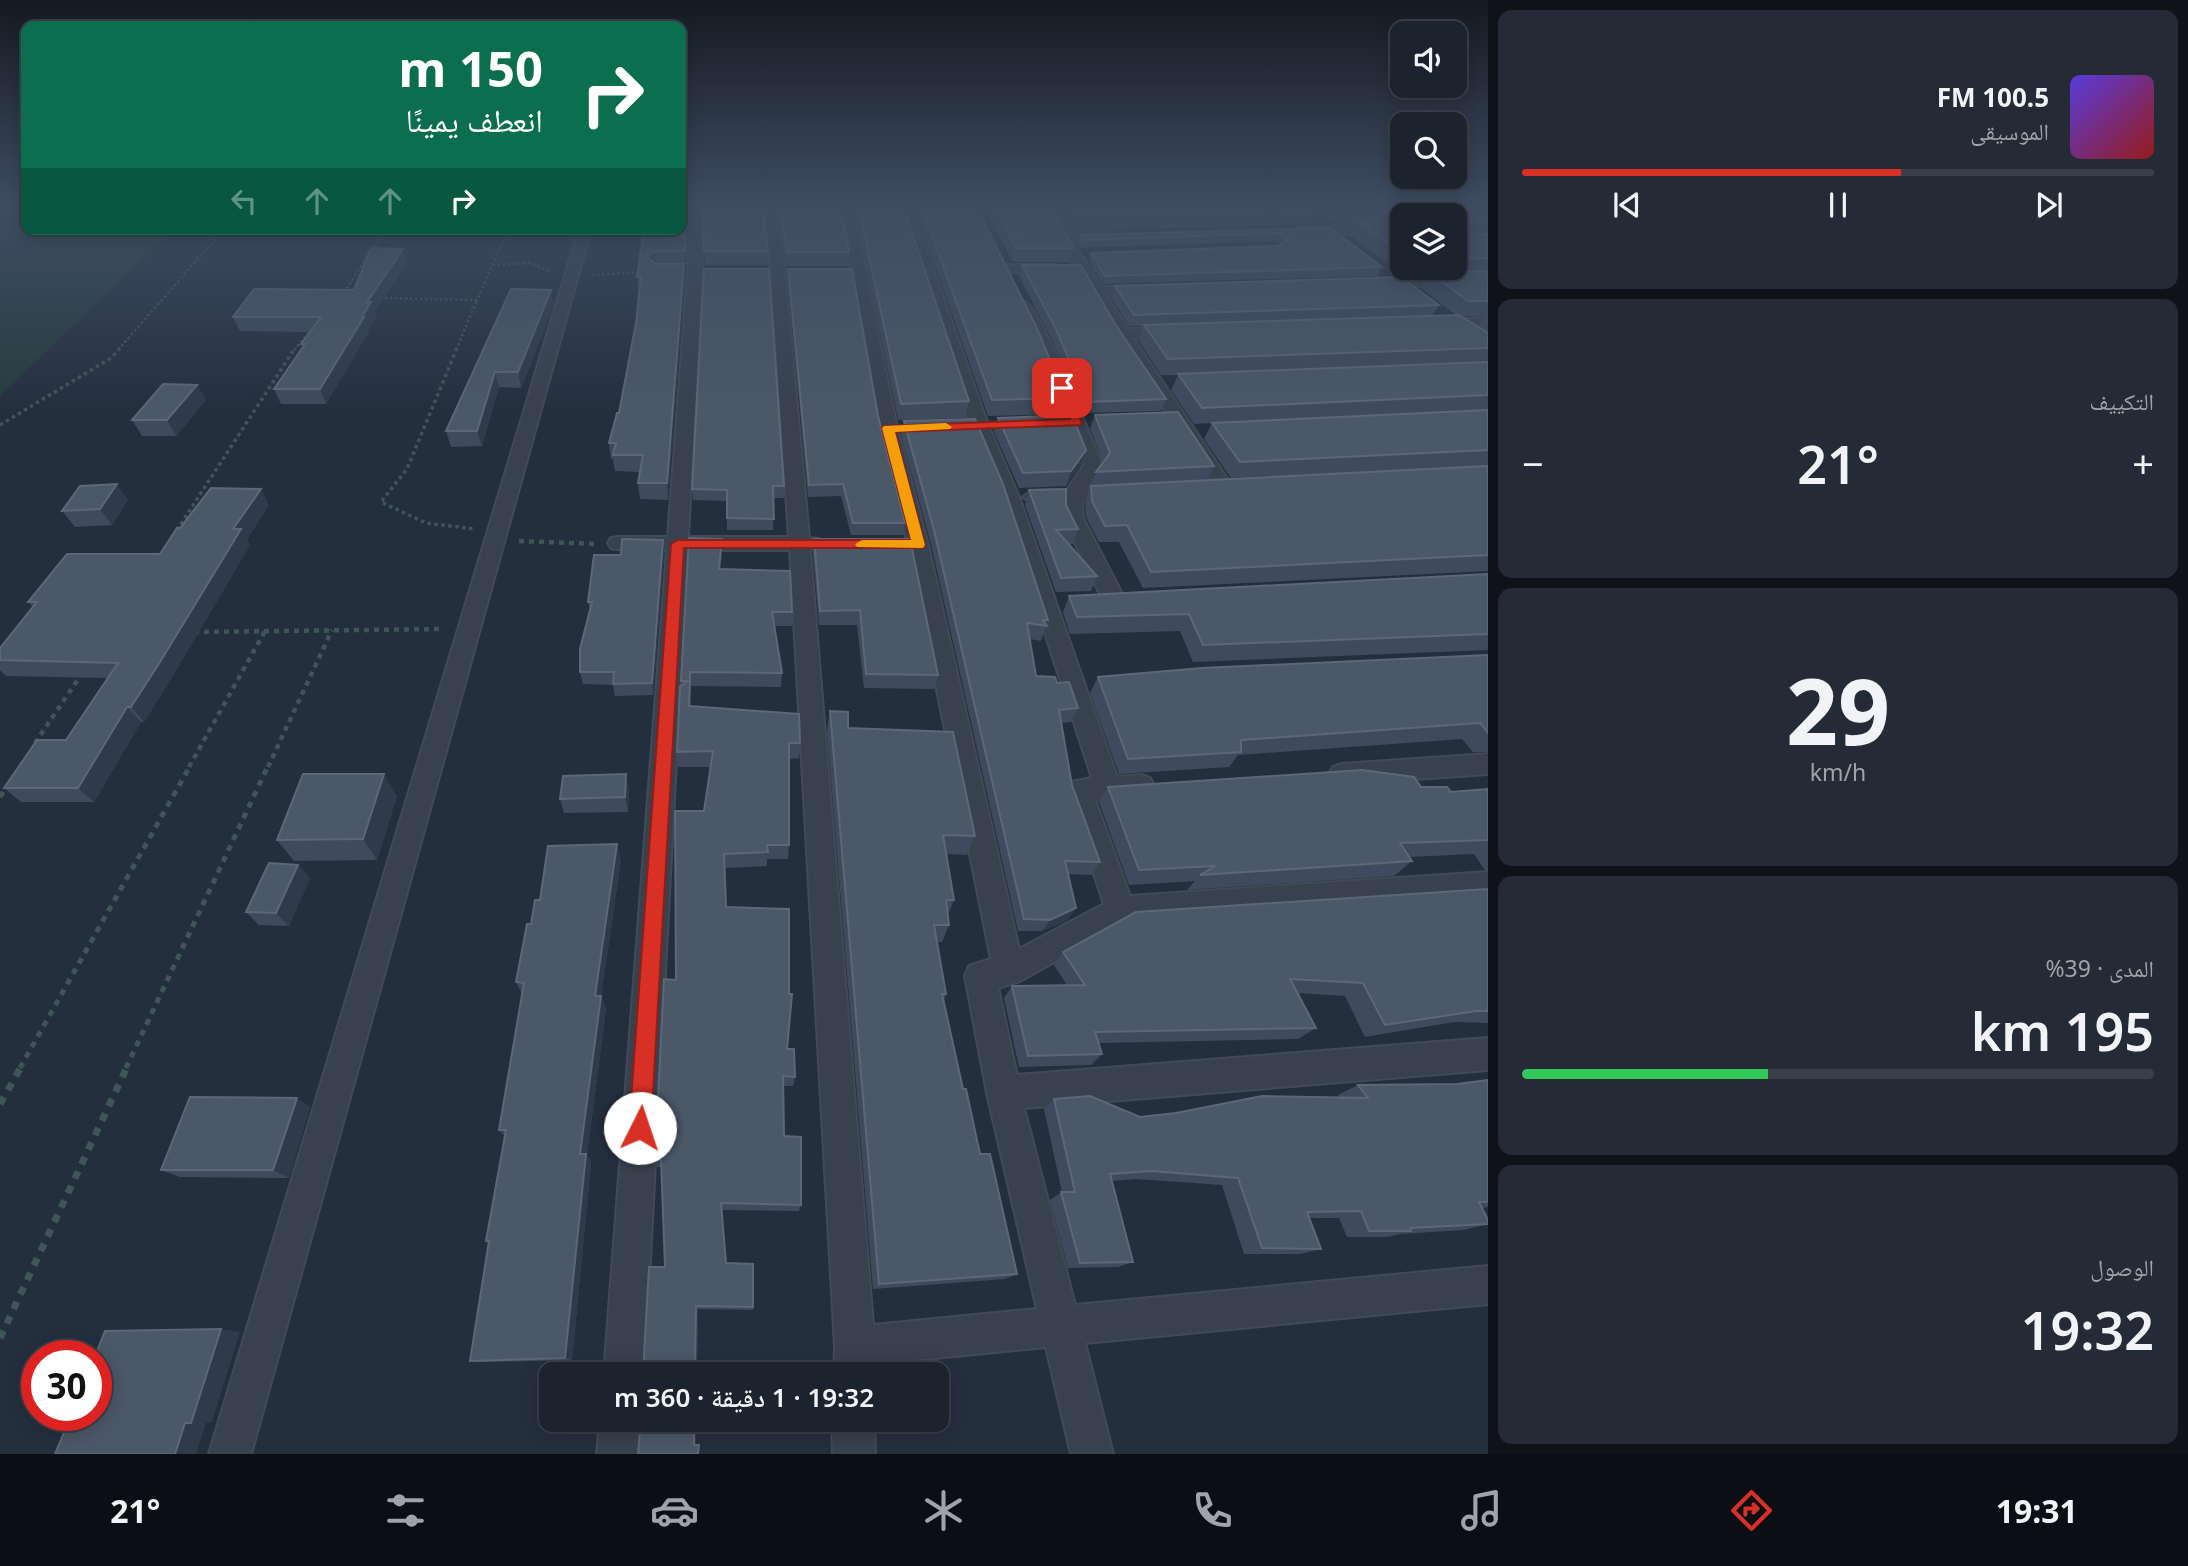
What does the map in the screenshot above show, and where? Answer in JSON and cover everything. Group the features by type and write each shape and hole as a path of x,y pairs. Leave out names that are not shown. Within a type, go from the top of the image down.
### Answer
{"street":[{"path":"625,1362 678,544 702,274"},
{"path":"778,274 854,1360 1059,1326 1488,1285"},
{"path":"853,274 895,428 1009,971"},
{"path":"928,274 979,425 1010,497 1108,788"},
{"path":"1010,274 1042,341 1093,465 1072,495 1073,518 1113,598"},
{"path":"1088,274 1094,291 1121,334 1164,383 1182,425 1231,487 1201,490"},
{"path":"1389,274 1471,336"},
{"path":"230,1454 572,276"},
{"path":"1358,283 1488,279"},
{"path":"1094,291 1164,289"},
{"path":"1426,324 1488,322"},
{"path":"1121,334 1190,332"},
{"path":"1010,497 1138,493"},
{"path":"618,543 838,544"},
{"path":"891,544 918,545"},
{"path":"1046,603 1140,597"},
{"path":"1071,678 1099,677"},
{"path":"1314,776 1488,765"},
{"path":"1120,910 1079,790 1161,785"},
{"path":"1092,1454 1004,1093 980,976 1009,971 1120,910 1488,885"},
{"path":"1004,1093 1488,1054"},
{"path":"618,1454 620,1432"},
{"path":"853,1432 854,1454"}],"path":[{"path":"0,425 111,358 185,274"},
{"path":"355,297 341,297 356,274"},
{"path":"488,274 407,469 382,502 409,519 445,529 499,528 524,543 618,543"},
{"path":"566,274 572,276 618,274"},
{"path":"368,298 477,300"},
{"path":"175,533 289,355 315,326"},
{"path":"187,632 469,629"},
{"path":"0,1338 332,630"},
{"path":"0,1104 265,631"},
{"path":"29,753 87,665"},
{"path":"0,797 7,786"}],"green space":[{"path":"0,274 127,274 0,396"}],"building":[{"path":"361,274 386,274 367,302 371,302 364,317 320,389 274,389 321,317 233,317 254,289 354,290"},
{"path":"637,274 683,274 667,483 638,483 643,455 613,455 616,443 609,443 619,413 636,323 641,277 637,277"},
{"path":"704,274 769,274 784,486 773,486 774,519 727,518 727,490 692,489"},
{"path":"788,274 853,274 878,416 905,523 853,523 843,484 809,485"},
{"path":"873,274 926,274 969,401 901,404"},
{"path":"946,274 1010,274 1036,326 1066,398 992,400"},
{"path":"1027,274 1086,274 1115,324 1166,399 1087,402 1056,329"},
{"path":"1104,274 1171,274 1105,276"},
{"path":"1467,274 1488,274 1488,301 1468,301 1440,280 1467,280"},
{"path":"1390,277 1390,280 1405,280 1439,305 1134,315 1115,286"},
{"path":"511,289 551,290 518,372 495,372 477,431 446,431"},
{"path":"1459,315 1488,333 1488,348 1168,359 1144,325"},
{"path":"1488,362 1488,395 1202,408 1178,374"},
{"path":"163,384 197,385 167,420 132,420"},
{"path":"1488,410 1488,450 1240,462 1212,423"},
{"path":"1178,412 1214,466 1096,472 1110,453 1095,415"},
{"path":"1072,415 1086,450 1071,471 1023,473 998,418"},
{"path":"975,419 1003,484 1048,620 1043,620 1047,626 1027,623 1036,676 1055,677 1057,683 1069,682 1078,708 1059,710 1072,785 1100,862 1065,861 1076,908 1050,920 1024,919 934,530 904,421"},
{"path":"1488,466 1488,555 1151,572 1127,525 1105,526 1092,501 1091,486"},
{"path":"117,484 100,509 62,511 80,486"},
{"path":"211,488 261,489 233,529 241,529 160,662 131,707 127,707 78,788 4,788 37,740 66,740 118,663 0,660 0,648 37,602 28,602 67,554 160,554 177,528 180,528"},
{"path":"1066,489 1066,505 1078,529 1056,530 1097,576 1061,578 1029,490"},
{"path":"689,538 722,539 719,569 790,571 792,612 772,612 782,673 690,672 690,681 681,681"},
{"path":"622,539 663,540 652,683 613,684 614,672 580,672 580,649 592,602 588,602 594,555 621,555"},
{"path":"814,539 910,539 938,675 866,674 860,610 820,611"},
{"path":"1488,574 1488,634 1203,645 1189,614 1077,617 1069,596"},
{"path":"1488,655 1488,733 1480,723 1241,740 1241,752 1128,759 1098,677 1202,668"},
{"path":"690,680 689,706 799,714 800,743 789,743 789,845 767,845 768,852 724,854 726,907 789,909 789,994 792,994 787,1049 794,1049 795,1077 783,1076 784,1136 801,1137 801,1205 721,1203 726,1263 753,1264 753,1307 696,1306 695,1362 644,1362 649,1267 665,1267 661,1160 655,1159 664,979 676,980 675,811 704,811 713,751 677,752 680,686"},
{"path":"830,711 848,712 848,728 953,732 975,836 943,835 954,900 946,900 949,925 934,925 946,994 942,994 980,1154 990,1154 1017,1274 879,1284"},
{"path":"1362,770 1414,777 1421,787 1447,787 1451,792 1488,789 1488,840 1400,843 1412,861 1200,875 1215,866 1139,870 1108,787"},
{"path":"303,774 384,774 363,839 277,840"},
{"path":"626,774 625,797 560,799 563,776"},
{"path":"617,844 595,996 601,996 580,1154 586,1154 565,1358 470,1361 489,1241 486,1241 506,1130 499,1130 524,983 516,982 527,924 531,924 535,900 540,900 548,846"},
{"path":"269,863 298,865 276,913 246,912"},
{"path":"1488,889 1488,1011 1385,1025 1363,983 1290,979 1316,1028 1095,1032 1102,1054 1028,1056 1012,986 1085,985 1063,952 1136,912"},
{"path":"1488,1080 1488,1202 1479,1202 1488,1224 1410,1228 1411,1231 1369,1231 1361,1211 1307,1212 1321,1249 1262,1248 1238,1178 1151,1171 1110,1174 1133,1262 1080,1263 1061,1192 1075,1192 1054,1099 1090,1096 1140,1117 1176,1113 1262,1096 1368,1098 1358,1085 1457,1084"},
{"path":"190,1097 297,1098 273,1170 161,1170"},
{"path":"221,1329 191,1423 185,1423 175,1454 55,1454 65,1431 112,1431 112,1340 101,1340 105,1331"},
{"path":"640,1432 694,1432 694,1445 699,1445 698,1454 638,1454"}],"slow traffic":[{"path":"862,544 918,545 888,428 946,427"}],"route":[{"path":"640,1128 678,544 918,545 888,428 1077,423 1062,388"}]}
